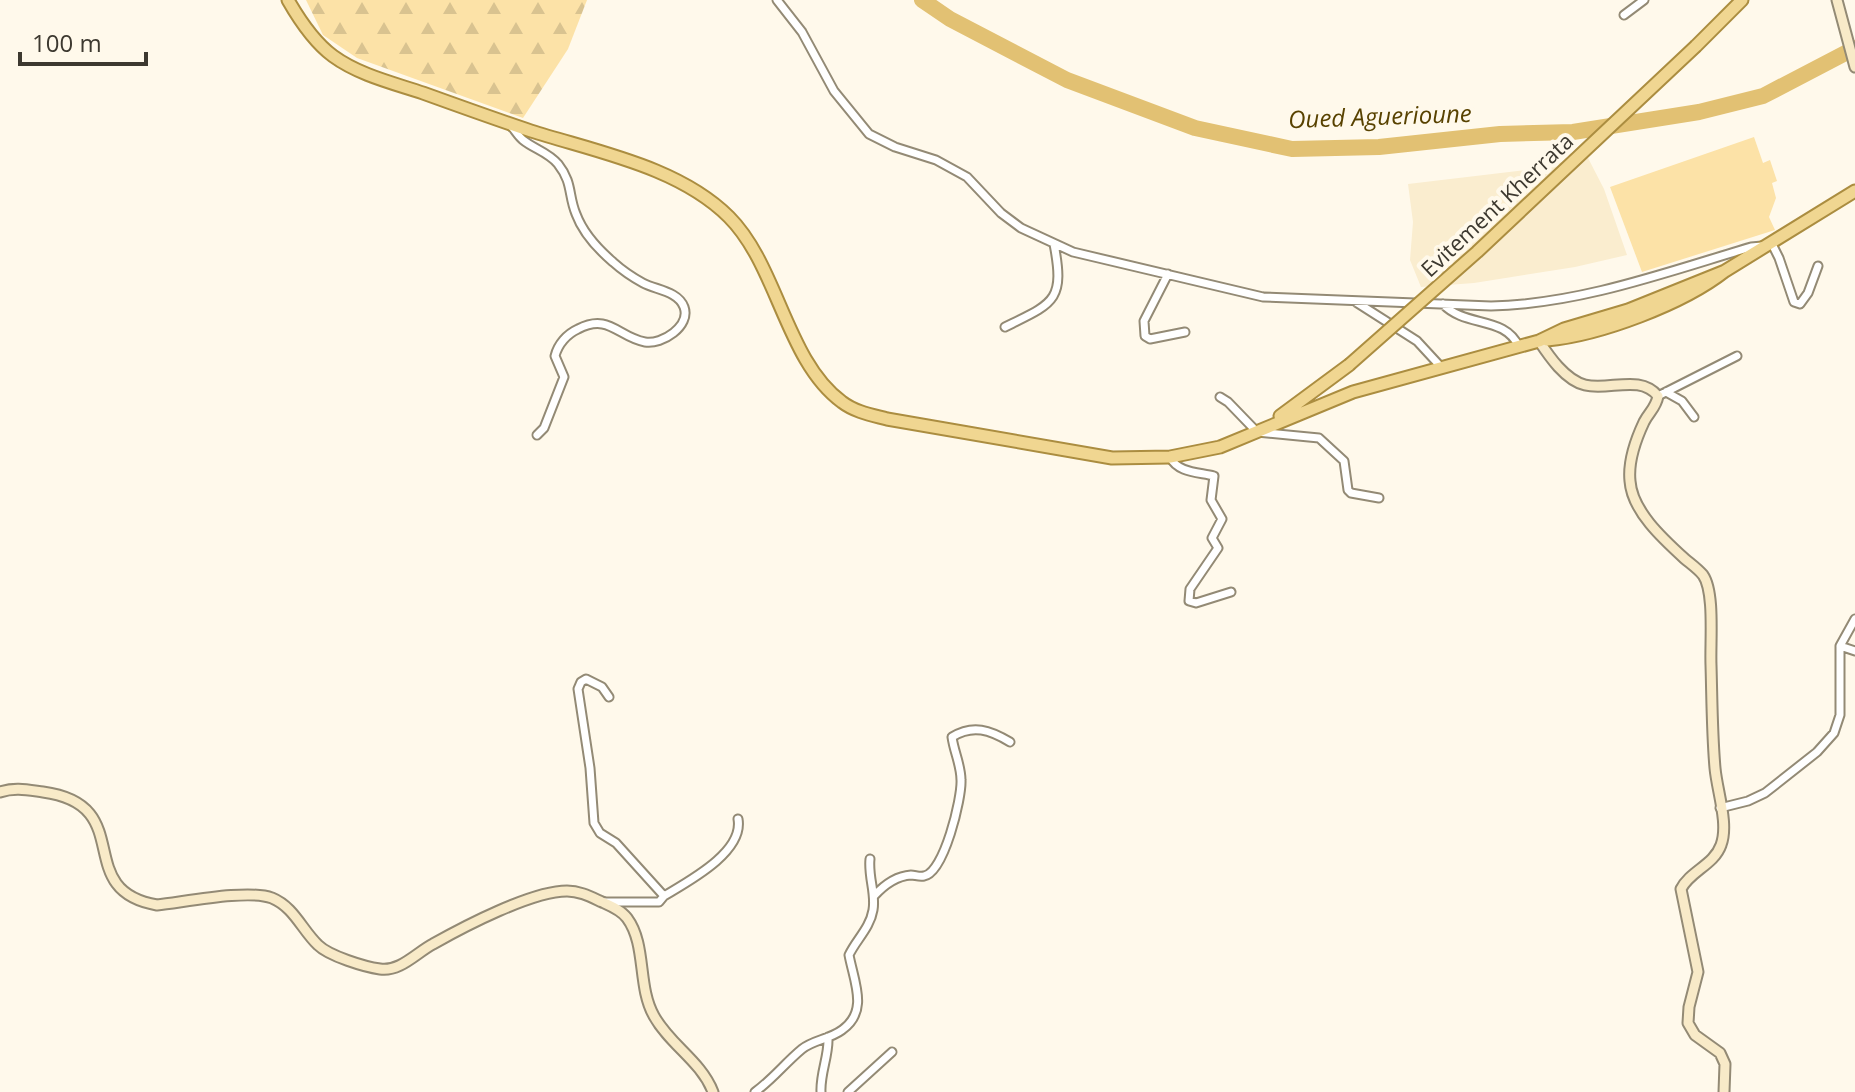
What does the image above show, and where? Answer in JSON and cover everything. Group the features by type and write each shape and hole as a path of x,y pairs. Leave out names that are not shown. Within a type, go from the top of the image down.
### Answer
{"main road":[{"path":"288,0 317,42 342,62 373,76 679,182 725,213 750,244 814,370 833,393 853,408 887,419 1112,458 1170,457 1220,447 1353,392 1519,347 1564,329 1628,310 1725,271 1855,191"},
{"name":"Evitement Kherrata","path":"1262,429 1349,365 1477,252 1742,0"}],"street":[{"path":"777,0 802,32 834,91 869,134 895,147 936,160 967,177 1001,213 1021,228 1073,252 1263,297 1443,304 1528,305 1572,298 1768,244 1794,302 1800,304 1808,293 1818,266"},
{"path":"1624,15 1644,0"},
{"path":"1837,0 1855,67"},
{"path":"510,124 523,140 557,163 571,185 575,213 600,251 626,274 677,298 684,305 686,315 681,326 661,341 652,343 642,342 601,322 590,323 573,332 558,347 555,356 564,377 553,407 537,435"},
{"path":"1005,327 1042,307 1055,296 1060,282 1054,244"},
{"path":"1168,274 1144,321 1145,336 1150,339 1185,332"},
{"path":"1354,300 1417,341 1441,367"},
{"path":"1443,304 1457,316 1486,322 1505,331 1519,347"},
{"path":"1539,341 1559,367 1583,385 1641,385 1682,401 1694,417"},
{"path":"1724,1092 1725,1064 1720,1053 1695,1035 1688,1023 1698,972 1681,889 1685,880 1706,865 1720,848 1725,828 1720,808 1711,677 1712,625 1705,577 1645,516 1630,482 1631,463 1645,419 1656,408 1662,394 1737,356"},
{"path":"1220,397 1262,429 1319,438 1344,461 1348,490 1355,496 1379,498"},
{"path":"1170,457 1179,468 1214,476 1211,500 1222,519 1212,538 1218,548 1190,589 1189,601 1196,603 1231,592"},
{"path":"1720,808 1765,793 1817,752 1834,733 1840,715 1840,646 1855,619"},
{"path":"1840,646 1855,651"},
{"path":"609,697 595,681 586,679 578,689 587,743 594,823 600,833 616,843 664,896"},
{"path":"874,896 897,878 924,876 933,871 939,860 961,800 961,768 952,737 961,731 976,729 992,731 1010,742"},
{"path":"0,792 12,788 56,794 89,811 101,833 107,869 115,884 142,903 157,905 252,895 271,898 291,913 321,948 382,970 395,968 430,945 477,922 550,893 570,891 603,902 625,916 634,930 644,989 653,1015 708,1079 713,1092"},
{"path":"603,902 663,900 664,896 709,868 736,838 740,829 738,819"},
{"path":"755,1092 774,1078 802,1049 842,1030 859,1009 849,955 873,914 870,859"},
{"path":"821,1092 828,1037"},
{"path":"848,1092 892,1052"}],"shaded area":[{"path":"1587,156 1604,189 1627,255 1575,267 1474,283 1421,287 1410,260 1413,222 1408,184 1527,170"}],"green space":[{"path":"306,0 587,0 568,49 523,118 357,58 323,35"},
{"path":"1754,137 1763,163 1770,160 1777,181 1772,183 1776,198 1769,217 1775,230 1642,272 1610,187"}],"waterway":[{"name":"Oued Aguerioune","path":"922,0 950,19 1067,80 1195,128 1292,149 1379,147 1500,134 1573,132 1699,112 1763,96 1855,48"}]}
